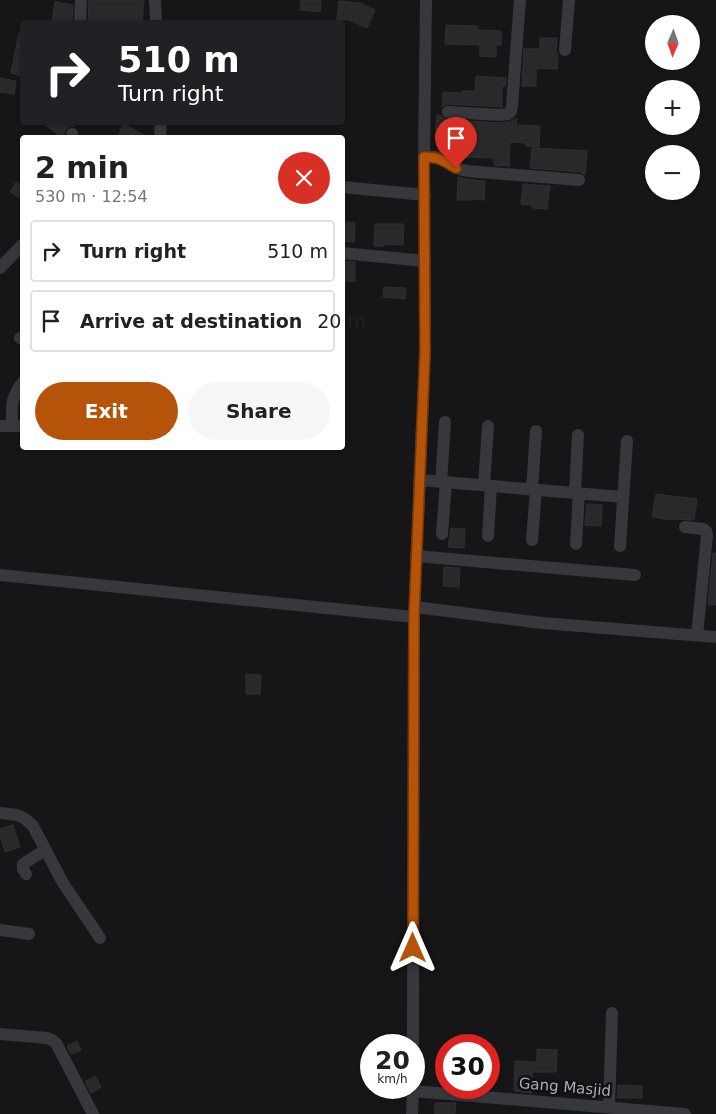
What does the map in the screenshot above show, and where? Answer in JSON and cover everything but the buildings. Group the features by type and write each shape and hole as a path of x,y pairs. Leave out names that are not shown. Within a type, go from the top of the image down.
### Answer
{"street":[{"path":"80,20 81,0"},
{"path":"155,0 156,20"},
{"path":"413,1034 414,612 425,352 424,157 426,0"},
{"path":"448,112 500,115 508,114 511,110 520,0"},
{"path":"566,50 569,0"},
{"path":"424,157 442,159 456,168 467,170 579,180"},
{"path":"345,187 424,195"},
{"path":"0,268 20,247"},
{"path":"345,254 425,261"},
{"path":"11,426 14,397 20,386"},
{"path":"442,534 445,422"},
{"path":"488,426 488,536"},
{"path":"532,540 536,431"},
{"path":"576,544 578,435"},
{"path":"620,546 626,441"},
{"path":"419,480 622,497"},
{"path":"685,527 703,529 707,535 697,635"},
{"path":"416,556 635,575"},
{"path":"0,575 542,623 716,636"},
{"path":"0,813 17,815 33,826 63,884 100,938"},
{"path":"26,874 23,864 45,850"},
{"path":"0,930 29,934"},
{"path":"609,1108 612,1013"},
{"path":"0,1034 47,1038 56,1043 93,1114"},
{"name":"Gang Masjid","path":"425,1091 685,1114"},
{"path":"412,1114 413,1099"}],"route":[{"path":"413,948 414,617 425,352 424,157 442,159 456,168"}]}
